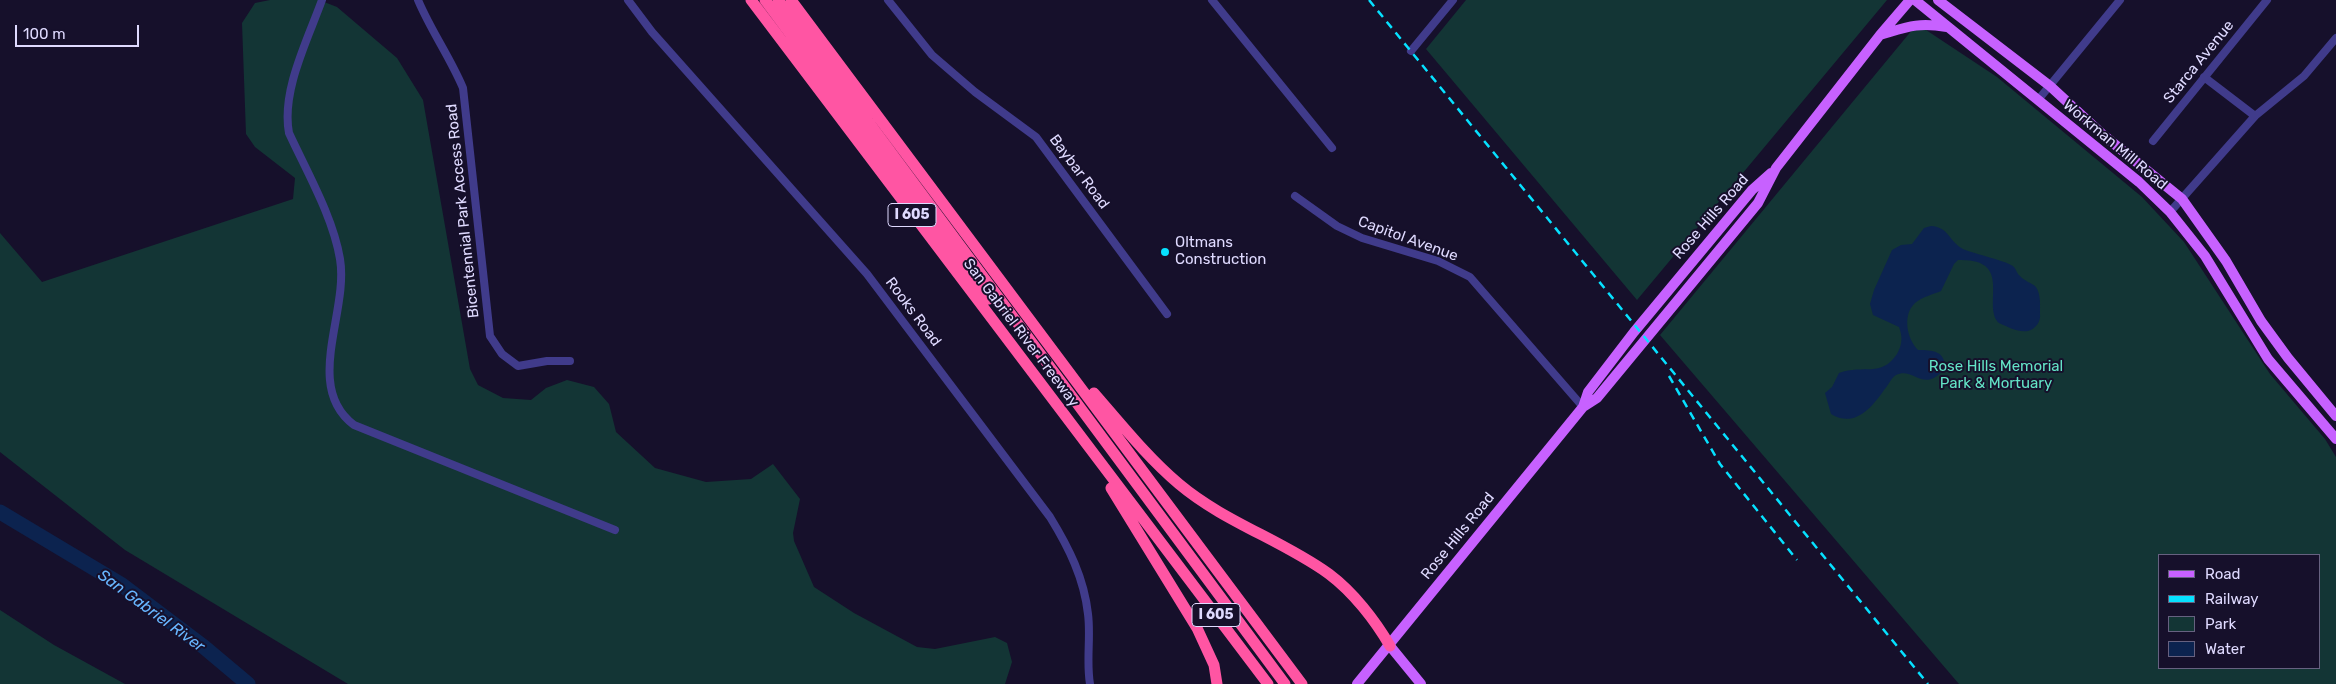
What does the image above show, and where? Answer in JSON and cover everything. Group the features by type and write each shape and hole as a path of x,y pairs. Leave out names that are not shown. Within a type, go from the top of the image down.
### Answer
{"highway":[{"name":"San Gabriel River Freeway","path":"751,0 1268,684"},
{"path":"764,0 1158,522 1163,546"},
{"path":"778,0 1285,684"},
{"name":"San Gabriel River Freeway","path":"791,0 1302,684"},
{"path":"1041,334 1143,448 1180,485 1212,507 1330,575 1378,626 1390,646"},
{"path":"1075,429 1197,628 1214,665 1217,684"}],"main road":[{"name":"Rose Hills Road","path":"1357,684 1390,646 1582,407 1597,398 1746,218 1758,203 1776,168 1880,35 1910,0"},
{"name":"Workman Mill Road","path":"1915,0 2139,182 2170,212 2205,256 2268,359 2336,439"},
{"name":"Workman Mill Road","path":"1938,0 2050,86 2102,134 2182,199 2226,261 2261,321 2336,416"},
{"path":"1880,35 1914,24 1948,27"},
{"path":"1390,646 1420,684"}],"street":[{"path":"322,0 292,86 286,117 289,133 335,238 340,261 339,306 329,367 329,384 343,417 354,425 615,530"},
{"name":"Bicentennial Park Access Road","path":"418,0 425,16 452,60 463,88 490,336 502,354 518,366 547,361 570,361"},
{"name":"Rooks Road","path":"628,0 652,32 867,274 1050,517 1069,547 1082,580 1088,615 1090,684"},
{"name":"Baybar Road","path":"888,0 932,55 975,92 1036,137 1167,314"},
{"path":"1212,0 1332,148"},
{"path":"1411,51 1453,0"},
{"path":"2038,100 2120,0"},
{"name":"Starca Avenue","path":"2153,141 2267,0"},
{"path":"2170,212 2255,116 2304,76 2336,38"},
{"path":"2204,77 2255,116"},
{"name":"Capitol Avenue","path":"1295,196 1337,226 1362,238 1438,261 1470,277 1582,407"}],"green space":[{"path":"270,0 319,0 337,7 397,58 423,100 470,369 478,385 503,398 531,400 546,388 567,380 594,387 609,404 616,432 655,468 706,482 751,479 773,464 800,499 793,533 794,541 814,587 854,613 917,647 935,649 995,637 1007,643 1012,662 1005,684 348,684 125,550 0,452 0,233 42,282 293,199 295,178 255,147 246,134 242,23 255,3"},
{"path":"1466,0 1887,0 1637,300 1426,49"},
{"name":"Rose Hills Memorial Park & Mortuary","path":"1917,24 1997,77 2142,197 2184,242 2270,374 2325,439 2336,457 2336,684 1959,684 1660,335"},
{"path":"0,610 54,645 125,684 0,684"}],"water":[{"path":"1931,226 1942,229 1963,249 2005,262 2014,267 2019,275 2038,290 2040,304 2039,322 2036,327 2026,331 1999,323 1994,315 1991,275 1986,267 1975,261 1958,260 1954,264 1941,291 1924,297 1915,303 1908,314 1907,320 1907,327 1914,345 1918,350 1929,350 1940,355 1943,358 1945,368 1937,376 1925,380 1908,374 1896,375 1868,410 1854,418 1839,418 1831,414 1825,393 1832,387 1839,373 1885,366 1897,354 1901,341 1899,327 1873,315 1870,304 1874,290 1892,250 1901,245 1912,244 1924,228"}],"waterway":[{"name":"San Gabriel River","path":"0,512 122,585 204,647 248,684"}],"railway":[{"path":"1369,0 1928,684"},
{"path":"1669,376 1720,464 1797,560"}],"place":[{"name":"Oltmans Construction","path":"1165,252"}]}
